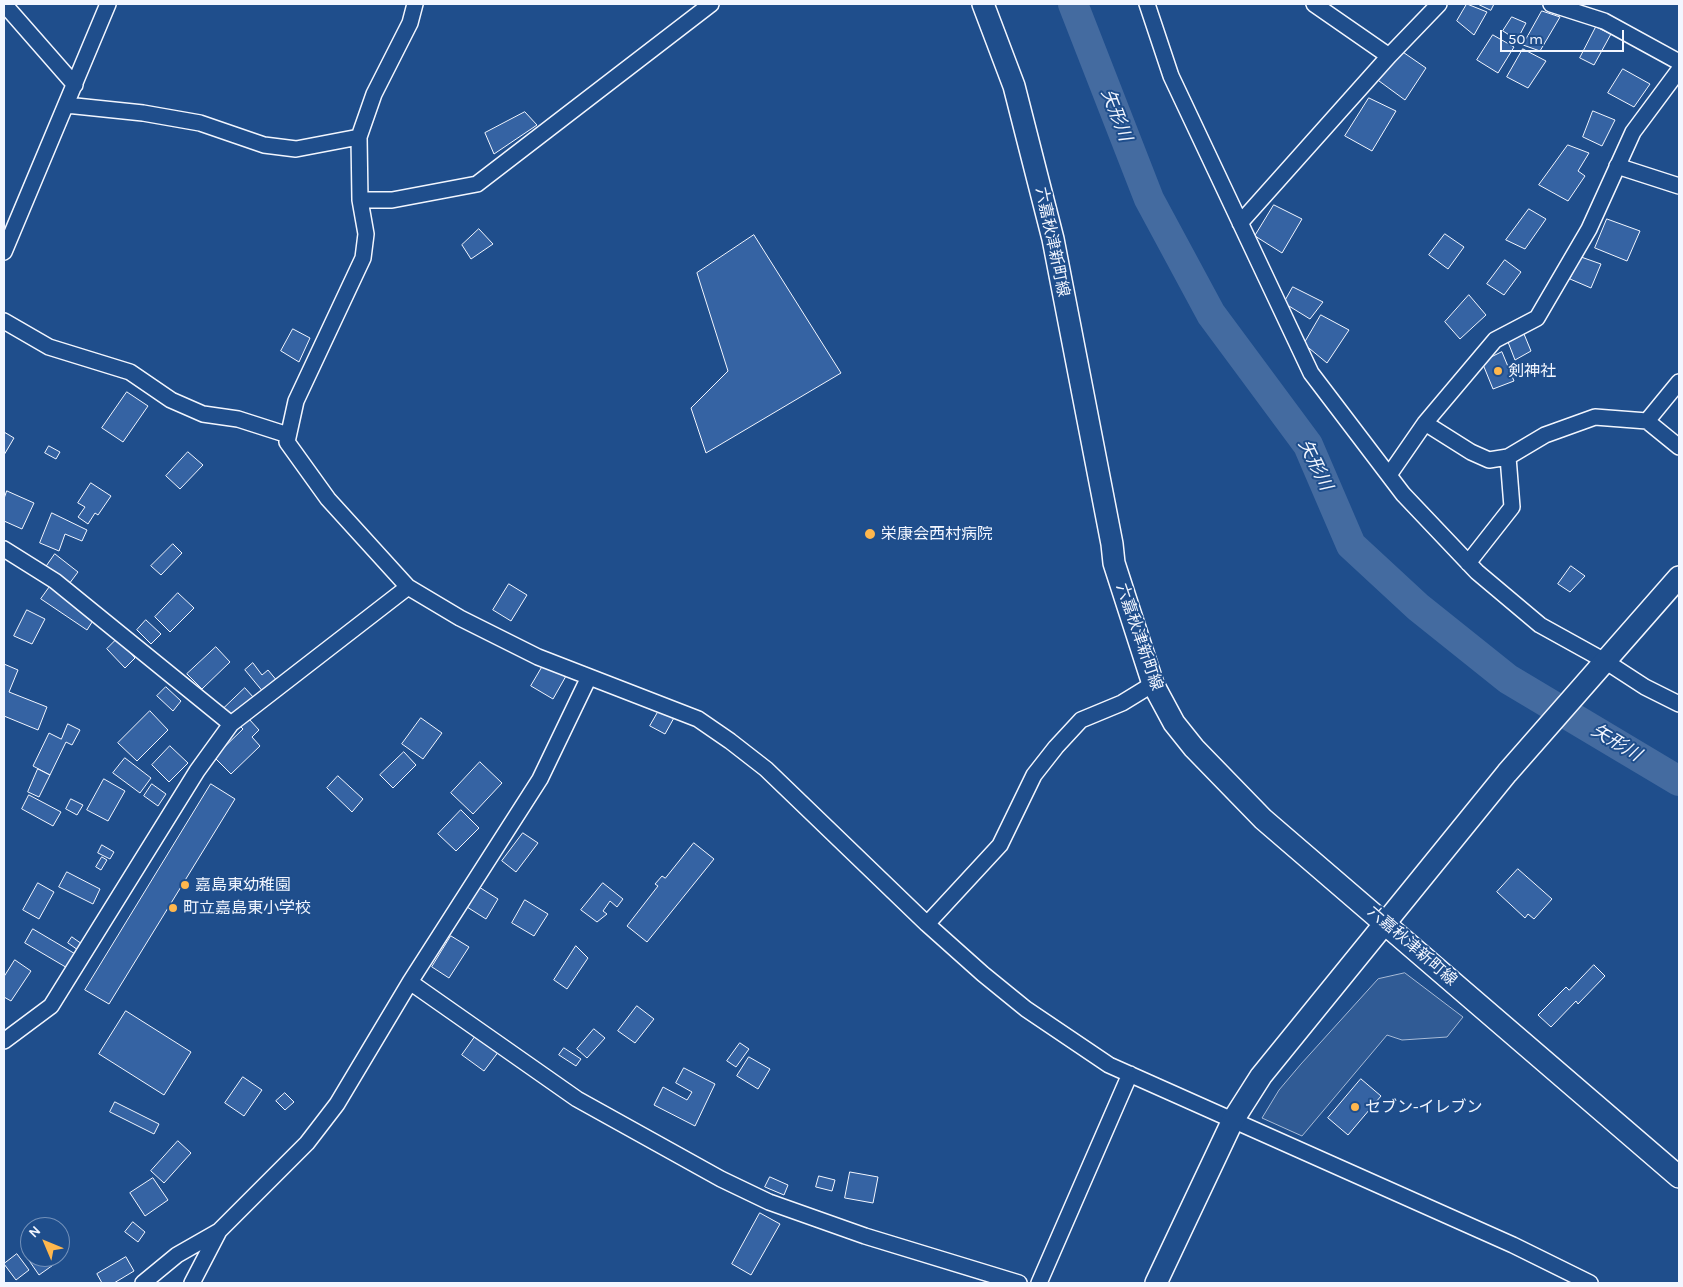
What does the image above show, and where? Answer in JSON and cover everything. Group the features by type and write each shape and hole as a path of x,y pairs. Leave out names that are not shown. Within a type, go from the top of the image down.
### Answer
{"main road":[{"name":"六嘉秋津新町線","path":"983,4 1014,86 1053,239 1112,544 1114,563 1153,684 1174,723 1194,748 1263,819 1679,1177"},
{"path":"1156,1283 1233,1120 1261,1076 1507,773 1679,577"}],"street":[{"path":"4,4 75,85"},
{"path":"4,252 108,4"},
{"path":"415,4 410,23 374,94 359,137 360,200 366,234 363,258 296,401 287,442 328,499 408,587 460,618 538,657 698,719 766,768 927,924 982,974 1026,1009 1109,1065 1514,1245 1590,1283"},
{"path":"360,200 392,200 477,184 711,4"},
{"path":"1147,4 1171,76 1311,373 1389,475 1468,563 1540,625 1605,661 1645,687 1679,704"},
{"path":"1314,4 1389,56"},
{"path":"1240,222 1389,56 1439,4"},
{"path":"1551,4 1604,21 1679,62"},
{"path":"1389,475 1425,423 1495,340 1538,318 1589,229 1632,132 1679,70"},
{"path":"66,105 143,113 200,123 264,145 296,149 359,137"},
{"path":"1617,166 1679,186"},
{"path":"4,321 49,347 130,372 171,400 203,414 238,419 288,436"},
{"path":"1647,421 1679,382"},
{"path":"1425,423 1471,452 1489,460 1508,457 1545,435 1595,417 1647,421 1679,448"},
{"path":"1468,563 1512,507 1508,457"},
{"path":"4,548 55,581 231,724"},
{"path":"4,1041 50,1006 197,771 231,724 408,587"},
{"path":"143,1283 177,1255 219,1231 307,1143 331,1112 410,982 540,779 590,677"},
{"path":"927,924 1000,846 1034,774 1081,720 1122,703 1153,684"},
{"path":"410,982 577,1099 721,1179 769,1202 865,1236 1019,1283"},
{"path":"1039,1283 1130,1074"},
{"path":"192,1283 219,1231"}],"shaded area":[{"path":"1405,973 1463,1017 1447,1037 1402,1040 1387,1035 1302,1136 1262,1118 1279,1090 1378,979"}],"building":[{"path":"1467,4 1487,12 1474,35 1457,21"},
{"path":"1478,4 1494,4 1491,10"},
{"path":"1542,11 1560,17 1540,51 1523,45"},
{"path":"1512,17 1526,23 1517,40 1503,31"},
{"path":"1596,27 1611,34 1594,65 1580,58"},
{"path":"1493,35 1514,47 1498,73 1477,60"},
{"path":"1397,48 1426,68 1405,100 1375,78"},
{"path":"1523,49 1546,61 1528,88 1507,77"},
{"path":"1623,69 1650,84 1634,107 1608,93"},
{"path":"1369,98 1396,111 1372,151 1345,136"},
{"path":"1593,111 1615,120 1602,146 1583,137"},
{"path":"525,112 537,125 494,154 485,133"},
{"path":"1568,145 1589,153 1578,171 1585,176 1568,201 1539,185"},
{"path":"1274,205 1302,219 1282,253 1255,236"},
{"path":"1529,209 1546,219 1525,249 1506,240"},
{"path":"1607,219 1640,231 1627,261 1595,248"},
{"path":"479,229 493,244 471,259 462,245"},
{"path":"1445,234 1464,247 1448,269 1429,255"},
{"path":"754,235 841,373 706,453 691,408 728,371 697,273"},
{"path":"1581,257 1601,264 1591,288 1570,279"},
{"path":"1505,260 1521,272 1504,295 1487,284"},
{"path":"1293,287 1323,302 1310,319 1284,303"},
{"path":"1469,295 1486,315 1460,339 1445,322"},
{"path":"1321,315 1349,330 1327,363 1304,344"},
{"path":"293,329 310,338 299,362 281,351"},
{"path":"1524,334 1531,351 1515,360 1508,342"},
{"name":"剣神社","path":"1502,352 1514,381 1493,389 1482,362"},
{"path":"127,392 148,406 123,442 102,428"},
{"path":"4,432 14,438 4,455"},
{"path":"49,446 60,452 56,459 45,453"},
{"path":"188,452 203,465 180,489 166,476"},
{"path":"91,483 111,496 98,515 95,513 88,524 78,517 85,507 78,503"},
{"path":"7,491 34,503 22,529 4,521 4,499"},
{"path":"52,513 87,530 82,541 65,534 59,551 40,543"},
{"path":"173,544 182,553 161,575 151,566"},
{"path":"55,554 78,572 69,584 46,567"},
{"path":"1571,566 1585,576 1570,592 1558,584"},
{"path":"509,584 527,595 511,621 493,610"},
{"path":"51,585 96,616 87,630 41,599"},
{"path":"178,593 194,608 170,632 155,617"},
{"path":"27,610 45,619 32,644 14,636"},
{"path":"146,620 161,634 151,644 137,630"},
{"path":"117,639 135,658 125,668 107,649"},
{"path":"216,647 230,662 202,689 187,674"},
{"path":"253,663 262,675 268,670 278,682 264,693 245,670"},
{"path":"4,664 18,670 9,692 47,707 38,730 4,716"},
{"path":"544,664 566,676 553,699 531,686"},
{"path":"166,687 181,701 173,711 157,696"},
{"path":"245,688 254,698 231,721 221,711"},
{"path":"661,707 675,716 665,734 650,726"},
{"path":"150,711 168,730 137,761 118,743"},
{"path":"421,718 442,733 423,759 402,744"},
{"path":"249,719 259,730 252,737 260,746 231,774 214,757 243,729 241,727"},
{"path":"68,724 80,730 72,745 66,742 50,775 33,766 49,733 61,739"},
{"path":"170,746 188,763 169,782 152,765"},
{"path":"404,752 416,765 393,788 380,775"},
{"path":"125,758 151,778 140,793 113,773"},
{"path":"480,762 502,783 473,814 451,793"},
{"path":"38,769 50,775 39,797 28,792"},
{"path":"338,776 363,799 352,812 327,788"},
{"path":"104,779 125,791 108,821 87,810"},
{"path":"152,784 166,794 158,806 144,796"},
{"path":"211,784 235,799 109,1004 85,990"},
{"path":"29,795 61,812 53,826 22,809"},
{"path":"71,799 83,805 77,815 66,809"},
{"path":"461,810 479,828 456,851 438,834"},
{"path":"523,833 538,843 516,872 502,861"},
{"path":"694,843 714,859 647,942 627,926 658,886 655,884 662,876 665,878"},
{"path":"102,845 114,852 110,859 98,853"},
{"path":"102,857 107,860 101,870 96,867"},
{"path":"1518,869 1552,899 1534,919 1528,914 1525,918 1497,892"},
{"path":"67,872 100,889 93,904 59,887"},
{"path":"38,883 54,892 39,919 23,910"},
{"path":"603,883 623,899 617,907 610,901 603,911 607,914 597,922 581,910"},
{"path":"479,887 498,899 486,919 467,907"},
{"path":"525,900 548,914 534,936 512,923"},
{"path":"33,929 77,955 69,969 25,943"},
{"path":"451,936 469,947 449,978 432,967"},
{"path":"72,937 82,944 78,950 68,943"},
{"path":"576,946 588,958 567,989 554,980"},
{"path":"15,960 31,971 11,1001 4,997 4,977"},
{"path":"1594,965 1605,976 1578,1004 1576,1001 1551,1027 1538,1015 1566,987 1569,990"},
{"path":"637,1006 654,1019 635,1043 618,1031"},
{"path":"126,1011 191,1052 164,1095 99,1054"},
{"path":"594,1029 605,1038 587,1058 577,1049"},
{"path":"477,1034 499,1051 484,1071 462,1055"},
{"path":"740,1043 749,1049 736,1067 727,1061"},
{"path":"564,1048 581,1059 576,1066 559,1055"},
{"path":"749,1057 770,1069 758,1089 737,1076"},
{"path":"684,1068 715,1084 695,1126 654,1105 663,1087 687,1100 692,1092 676,1083"},
{"path":"243,1077 262,1090 244,1116 225,1103"},
{"name":"セブン-イレブン","path":"1361,1079 1381,1096 1348,1135 1328,1118"},
{"path":"285,1093 294,1102 285,1110 276,1101"},
{"path":"115,1102 159,1124 154,1134 110,1112"},
{"path":"178,1141 191,1153 164,1183 151,1171"},
{"path":"850,1172 878,1177 873,1203 845,1198"},
{"path":"819,1176 835,1180 832,1191 816,1187"},
{"path":"770,1177 788,1185 784,1195 765,1187"},
{"path":"153,1178 168,1200 145,1216 130,1193"},
{"path":"760,1213 780,1224 751,1275 732,1264"},
{"path":"133,1222 145,1232 138,1242 125,1232"},
{"path":"17,1254 20,1258 20,1267 27,1267 29,1270 16,1280 4,1264"},
{"path":"126,1257 134,1271 114,1283 102,1283 97,1274"},
{"path":"34,1267 50,1267 39,1275"}],"waterway":[{"name":"矢形川","path":"1073,4 1149,199 1211,314 1308,445 1351,545 1418,607 1508,679 1679,781"}],"place":[{"name":"剣神社","path":"1498,371"},
{"name":"栄康会西村病院","path":"870,534"},
{"name":"嘉島東幼稚園","path":"185,885"},
{"name":"町立嘉島東小学校","path":"173,908"},
{"name":"セブン-イレブン","path":"1355,1107"}]}
